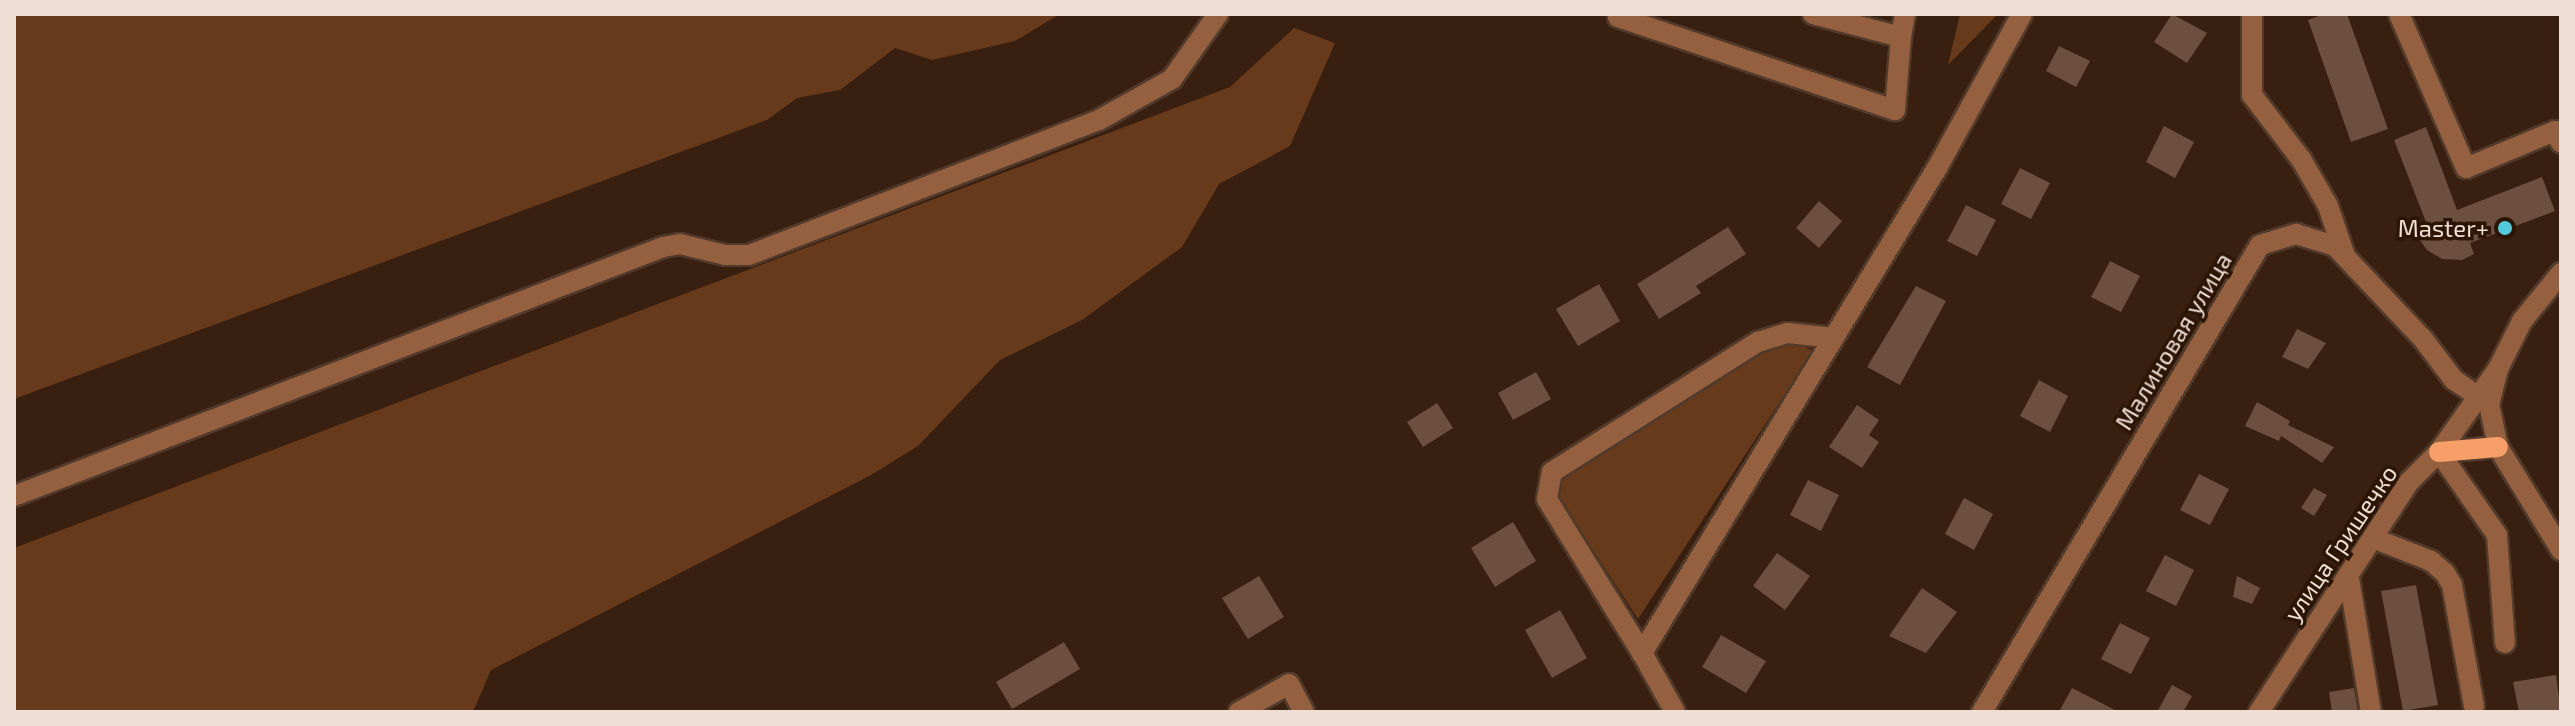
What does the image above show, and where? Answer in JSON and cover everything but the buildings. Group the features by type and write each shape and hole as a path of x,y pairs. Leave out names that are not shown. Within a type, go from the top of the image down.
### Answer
{"main road":[{"path":"2439,452 2498,447"}],"street":[{"path":"14,496 663,247 680,244 725,255 749,255 1099,120 1172,79 1218,14"},
{"path":"1618,17 1895,110 1905,14"},
{"path":"1642,653 1834,338 2022,14"},
{"path":"2252,14 2252,95 2301,159 2328,206 2345,256"},
{"path":"2399,14 2466,168 2555,131 2561,143"},
{"path":"1825,16 1901,37"},
{"name":"Малиновая улица","path":"1982,712 2260,245 2296,234 2335,246 2423,339 2454,380 2479,397"},
{"path":"2561,273 2522,321 2498,369 2489,404 2498,447 2554,522 2561,550"},
{"path":"1675,712 1547,499 1552,472 1758,342 1788,333 1834,338"},
{"name":"улица Гришечко","path":"2259,712 2375,539 2409,482 2439,452 2498,369"},
{"path":"2439,452 2497,535 2505,643"},
{"path":"2375,539 2431,561 2445,573 2452,585 2474,706"},
{"path":"2349,578 2371,712"},
{"path":"1239,712 1289,684 1304,712"}],"shaded area":[{"path":"14,14 1060,14 1015,41 932,60 895,48 840,90 797,98 767,120 14,399"},
{"path":"1960,14 1998,14 1948,65"},
{"path":"1294,28 1335,43 1290,146 1219,184 1182,247 1082,320 1000,360 918,446 871,475 491,670 473,712 14,712 14,548 1230,87"},
{"path":"1791,340 1813,351 1638,619 1559,498 1561,478 1756,351"}],"place":[{"name":"Master+","path":"2505,228"}]}
